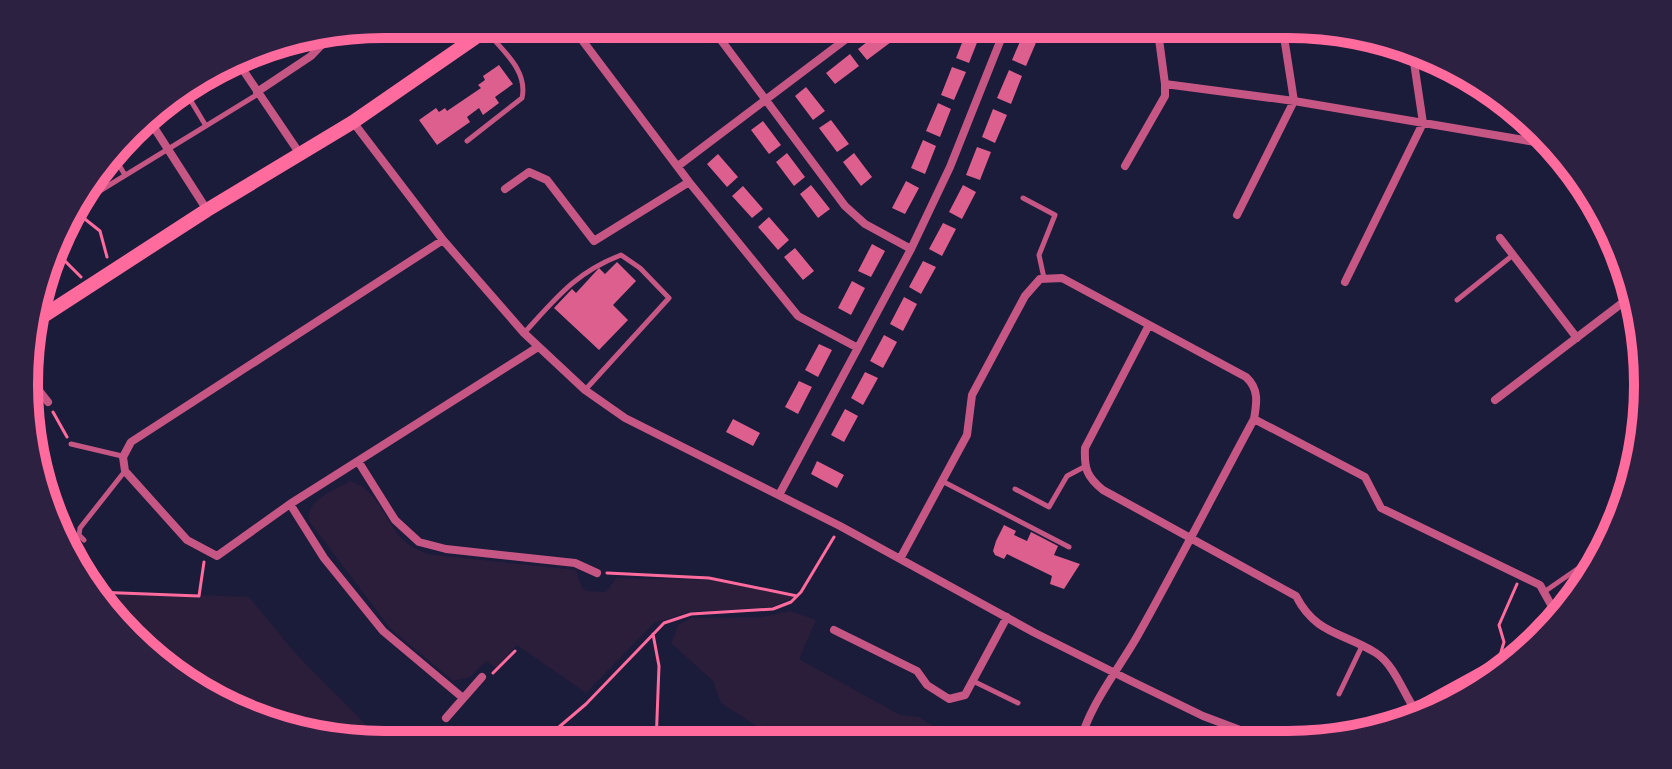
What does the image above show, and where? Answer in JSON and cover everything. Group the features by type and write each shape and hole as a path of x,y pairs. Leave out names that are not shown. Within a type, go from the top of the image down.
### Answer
{"main road":[{"path":"46,311 353,122 475,38"}],"street":[{"path":"581,38 689,182 798,316 858,348"},
{"path":"719,38 845,206 865,224 911,249"},
{"path":"678,166 847,38"},
{"path":"779,495 911,249 950,167 1001,38"},
{"path":"1125,166 1165,96 1159,38"},
{"path":"1237,215 1294,101 1284,38"},
{"path":"258,92 311,56 322,44"},
{"path":"1345,282 1423,123 1414,62"},
{"path":"242,69 300,154"},
{"path":"1165,84 1294,101 1536,142"},
{"path":"353,122 443,240 524,333 585,390 625,418 840,526 1116,673 1203,716 1243,731"},
{"path":"153,126 207,210"},
{"path":"505,189 529,172 547,180 594,241 689,182"},
{"path":"1500,238 1577,338"},
{"path":"443,240 131,442 123,457 125,471 187,540 217,556 290,504 538,347"},
{"path":"900,559 967,435 972,395 1025,296 1032,286 1044,278 1062,278 1253,383 1256,396 1254,419 1083,731"},
{"path":"1495,400 1624,302"},
{"path":"1149,325 1085,448 1084,467 1090,479 1103,490 1296,596 1302,609 1315,623 1378,654 1412,705"},
{"path":"38,390 48,402"},
{"path":"1254,419 1365,477 1381,508 1540,585 1552,607"},
{"path":"358,461 395,520 419,542 446,549 575,563 597,573"},
{"path":"290,504 324,558 383,631 463,698"},
{"path":"834,630 917,671 927,685 949,699 965,695 1007,617"},
{"path":"446,718 482,677"}],"lane":[{"path":"467,141 522,98 524,88 519,71 498,38"},
{"path":"98,192 258,92"},
{"path":"189,98 206,126"},
{"path":"118,164 125,175"},
{"path":"1023,198 1055,215 1039,255 1044,278"},
{"path":"524,333 563,290 593,266 621,255 640,268 669,298 585,390"},
{"path":"1457,300 1513,255"},
{"path":"71,444 123,457"},
{"path":"1015,489 1049,507 1067,476 1084,467"},
{"path":"84,540 79,535 80,528 125,471"},
{"path":"941,480 1069,547"},
{"path":"1544,592 1584,564"},
{"path":"1339,694 1362,646"},
{"path":"972,680 1018,703"}],"path":[{"path":"88,205 98,192"},
{"path":"81,216 100,231 111,270"},
{"path":"62,258 89,285"},
{"path":"48,402 71,444"},
{"path":"554,731 586,704 664,623 691,614 773,609 791,602 840,526"},
{"path":"108,593 199,596 206,550"},
{"path":"597,573 709,578 797,596"},
{"path":"1499,658 1504,642 1499,625 1521,576"},
{"path":"653,634 659,666 656,731"},
{"path":"1504,642 1513,648"},
{"path":"482,677 496,672 515,651"},
{"path":"1412,705 1496,661"}],"shaded area":[{"path":"350,481 367,490 403,540 427,554 576,570 582,588 587,591 606,592 616,578 708,580 795,597 772,607 690,612 654,623 586,693 517,645 496,668 486,661 470,677 453,681 390,628 309,521 309,513 316,501"},
{"path":"107,592 249,597 295,653 372,730 339,728 273,713 211,685 139,630"},
{"path":"790,611 816,620 799,659 900,715 919,717 941,731 764,731 721,703 713,681 671,643 678,625 691,618 763,617"}],"building":[{"path":"872,38 888,38 891,42 867,60 858,49"},
{"path":"964,38 979,38 969,63 956,58"},
{"path":"1021,38 1038,38 1026,66 1012,60"},
{"path":"850,54 859,66 835,84 826,73"},
{"path":"499,65 513,84 495,97 499,103 483,115 479,108 467,117 470,122 437,145 419,120 436,108 439,112 445,108 447,111 481,88 478,85 485,80 483,76"},
{"path":"952,67 966,72 954,100 941,95"},
{"path":"1009,70 1022,76 1011,104 997,98"},
{"path":"806,87 825,111 813,120 795,96"},
{"path":"938,103 951,109 940,137 926,131"},
{"path":"993,109 1007,115 995,143 982,137"},
{"path":"831,120 849,144 837,152 819,128"},
{"path":"763,121 781,145 769,154 751,130"},
{"path":"923,140 936,146 925,174 911,168"},
{"path":"977,147 991,152 980,180 966,175"},
{"path":"787,153 805,177 794,186 776,162"},
{"path":"854,153 872,177 861,186 843,162"},
{"path":"718,154 738,177 727,187 707,164"},
{"path":"906,181 919,188 905,214 892,208"},
{"path":"811,185 830,209 818,218 800,194"},
{"path":"963,185 976,192 962,219 949,212"},
{"path":"743,186 763,209 752,218 732,196"},
{"path":"769,217 789,240 778,250 758,227"},
{"path":"943,223 956,229 942,256 929,249"},
{"path":"872,244 885,251 871,277 858,271"},
{"path":"795,248 814,271 803,280 784,257"},
{"path":"923,261 936,267 921,294 909,287"},
{"path":"617,262 636,281 613,305 628,320 599,350 554,308 572,289 576,293 599,268 605,274"},
{"path":"852,281 865,288 851,315 838,308"},
{"path":"904,297 917,304 903,331 890,324"},
{"path":"884,335 897,342 883,368 870,361"},
{"path":"819,344 832,350 818,377 805,370"},
{"path":"865,372 878,378 863,405 851,398"},
{"path":"799,381 812,387 798,414 785,407"},
{"path":"845,409 858,416 844,442 831,435"},
{"path":"733,419 760,433 753,446 726,432"},
{"path":"817,461 844,475 837,488 811,474"},
{"path":"1004,525 1016,531 1014,535 1027,541 1031,532 1058,546 1054,555 1080,564 1064,589 1050,584 1052,576 1007,554 1004,559 995,555 996,541"}]}
